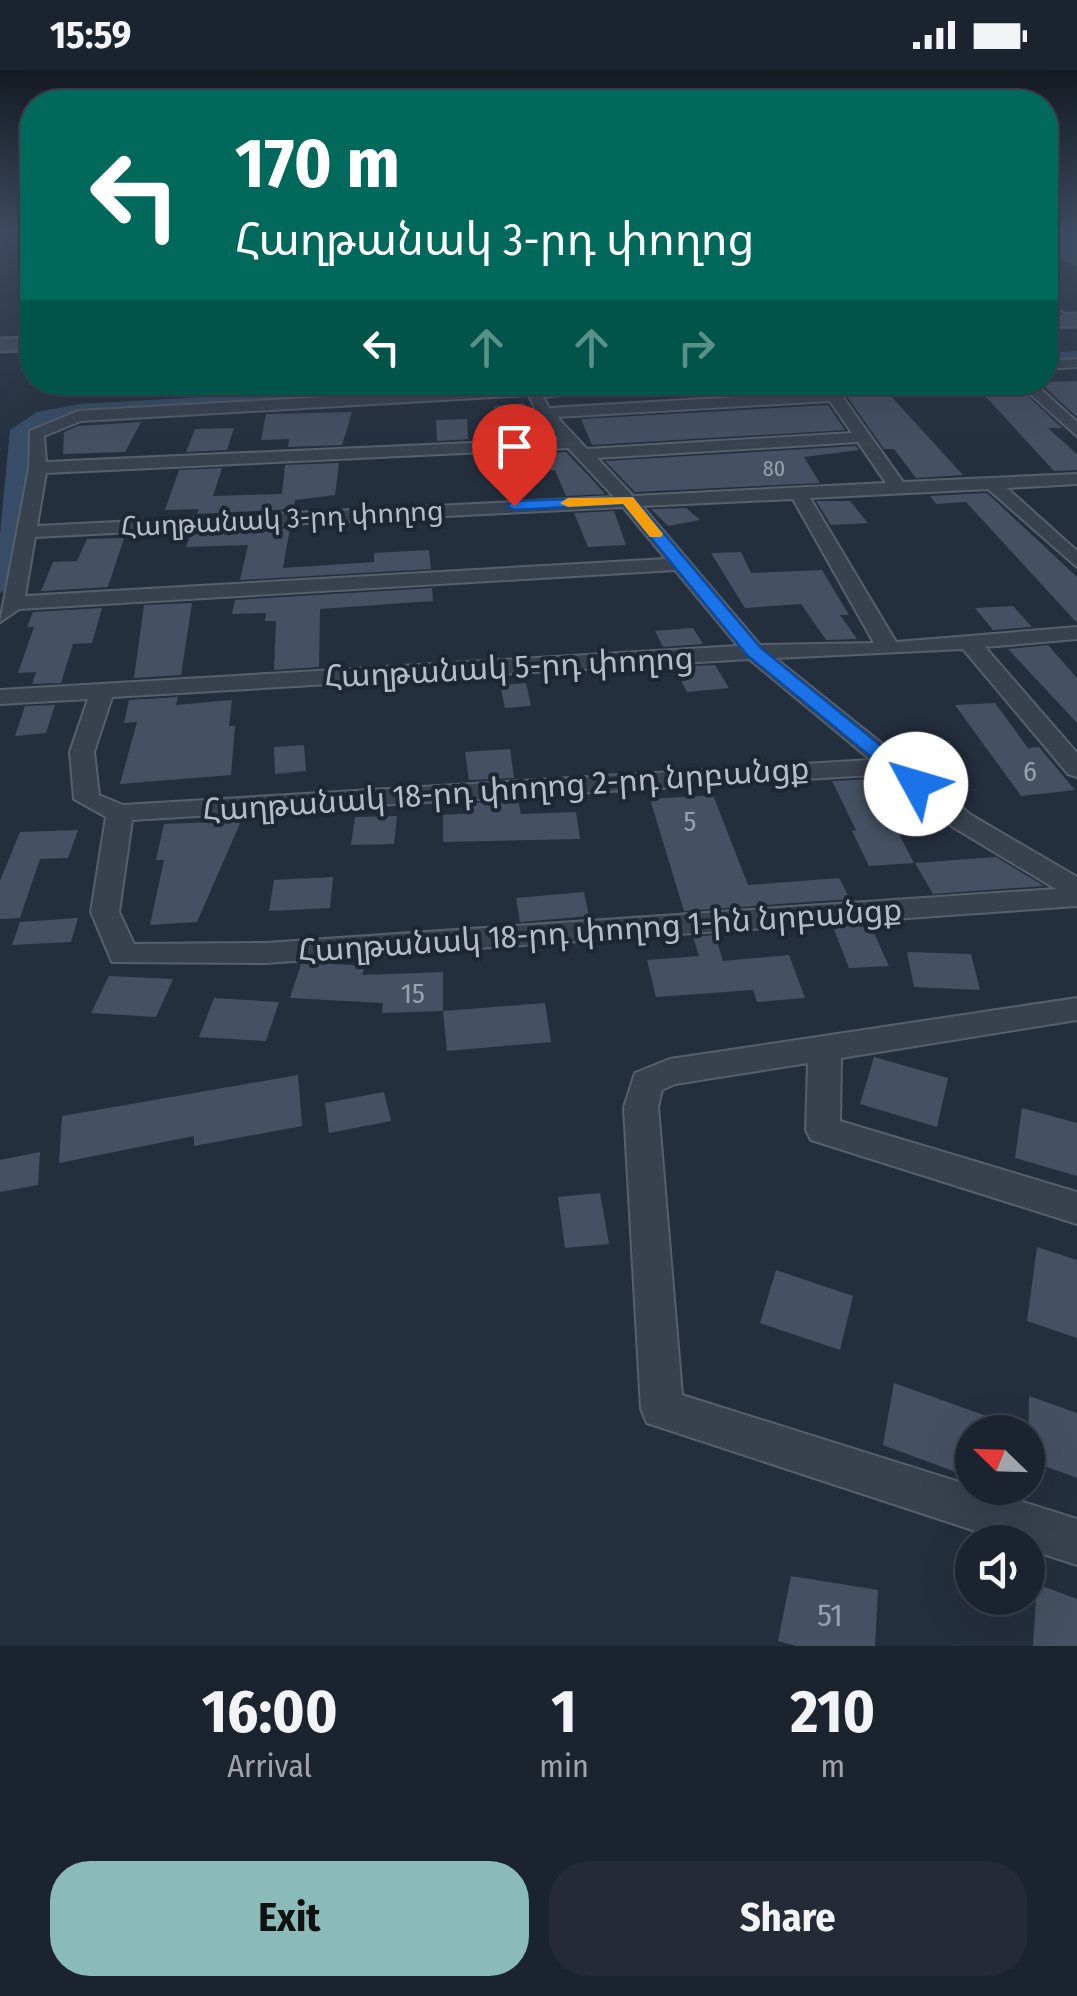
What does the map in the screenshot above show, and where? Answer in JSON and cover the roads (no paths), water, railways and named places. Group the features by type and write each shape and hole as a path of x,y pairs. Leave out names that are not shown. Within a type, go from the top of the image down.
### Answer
{"street":[{"path":"541,402 590,395"},
{"path":"680,564 7,609 38,468 36,434 78,416 696,395"},
{"path":"833,395 898,489"},
{"path":"1038,395 1077,431"},
{"path":"541,402 754,652 962,820 1077,889"},
{"path":"38,468 861,437"},
{"name":"Հաղթանակ 3-րդ փողոց","path":"26,532 1077,479"},
{"path":"993,484 1077,562"},
{"path":"798,492 890,649"},
{"name":"Հաղթանակ 5-րդ փողոց","path":"0,697 754,652 890,649 1077,632"},
{"path":"969,642 1077,769"},
{"path":"102,691 82,752 87,799 120,813"},
{"name":"Հաղթանակ 18-րդ փողոց 2-րդ նրբանցք","path":"120,813 893,766"},
{"name":"Հաղթանակ 18-րդ փողոց 1-ին նրբանցք","path":"120,813 105,912 123,955 266,954 1077,897"},
{"path":"1077,1009 670,1072 647,1082 641,1107 662,1410 1077,1542"},
{"path":"825,1048 823,1130 1077,1208"}],"waterway":[{"path":"1058,357 1077,356"},
{"path":"0,586 12,531 20,430 44,416 79,410 341,395"}]}
